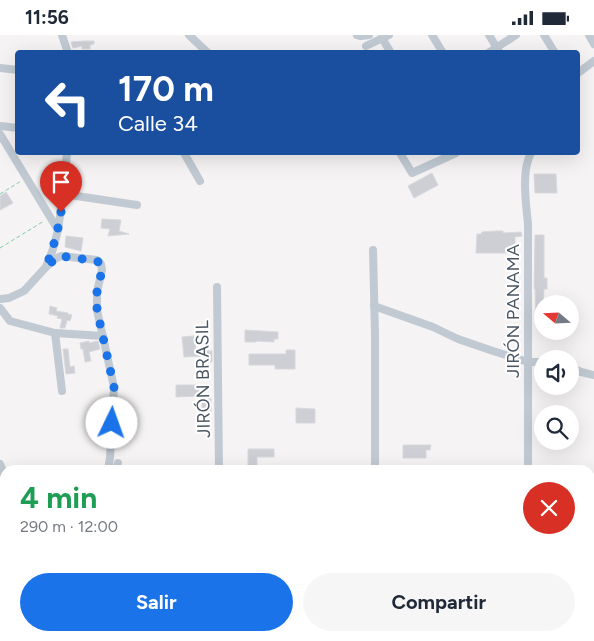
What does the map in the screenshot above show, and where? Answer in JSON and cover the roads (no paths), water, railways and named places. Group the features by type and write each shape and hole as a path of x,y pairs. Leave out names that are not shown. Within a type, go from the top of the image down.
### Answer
{"street":[{"path":"62,35 67,50"},
{"path":"189,35 205,50"},
{"path":"357,35 361,37 369,35"},
{"path":"432,35 441,50"},
{"path":"489,35 499,50 516,35"},
{"path":"544,35 552,50"},
{"path":"589,35 594,44"},
{"path":"366,46 386,37 390,50"},
{"path":"580,72 594,61"},
{"path":"0,68 15,70"},
{"path":"0,125 15,128"},
{"path":"0,135 58,229"},
{"path":"46,267 58,229 67,155"},
{"path":"185,155 200,181"},
{"path":"401,155 412,173 450,155"},
{"name":"JIRÓN PANAMA","path":"528,465 528,223 525,174 530,155"},
{"path":"63,194 136,205"},
{"path":"373,250 375,465"},
{"path":"0,299 9,298 24,291 46,267 61,256 97,261 101,264 102,270 97,292 97,310 114,387 109,465"},
{"name":"JIRÓN BRASIL","path":"217,287 219,465"},
{"path":"374,306 433,327 458,339 528,362 534,362"},
{"path":"0,308 10,321 55,333 103,336"},
{"path":"55,333 62,391"},
{"path":"579,371 594,375"}]}
